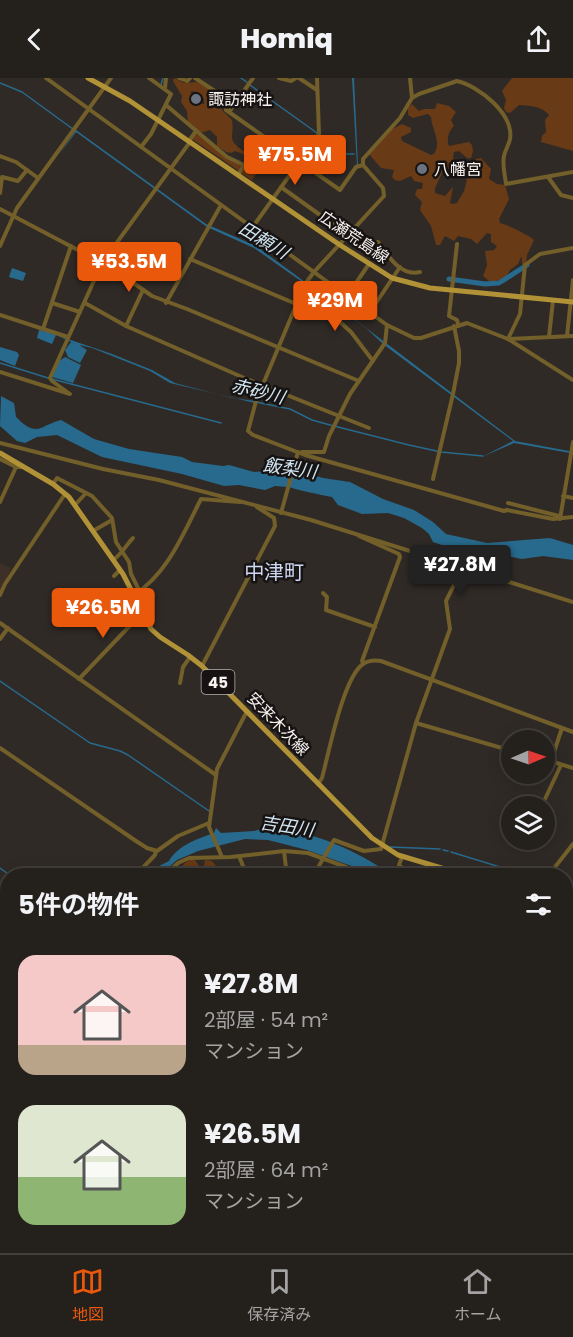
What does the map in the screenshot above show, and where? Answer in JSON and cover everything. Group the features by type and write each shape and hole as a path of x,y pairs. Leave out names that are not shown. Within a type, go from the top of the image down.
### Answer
{"main road":[{"name":"広瀬荒島線","path":"88,78 105,86 158,120 392,278 413,285 572,302"},
{"name":"安来木次線","path":"0,453 66,493 137,594 148,626 157,635 202,666 382,846 402,857 440,868"}],"street":[{"path":"46,78 387,325 417,338 430,337 456,325 467,323 508,339 573,380"},
{"path":"0,246 13,215 111,78"},
{"path":"141,147 171,94 149,78"},
{"path":"165,88 166,78"},
{"path":"179,78 187,81 190,78"},
{"path":"195,78 221,95 225,109 340,190 364,157 400,118 412,98 410,78"},
{"path":"229,112 253,78"},
{"path":"279,78 291,81 298,78 317,90"},
{"path":"252,228 319,134 316,78"},
{"path":"412,98 449,83 462,82 499,108 506,119 511,137 504,157 506,184 573,172"},
{"path":"166,105 196,131 232,156"},
{"path":"0,372 70,394 50,379 102,262 196,131"},
{"path":"225,153 227,157 244,165 238,175"},
{"path":"0,156 16,162 38,178"},
{"path":"359,166 383,188 385,193 306,283 256,402 248,432 298,453 504,511 573,518"},
{"path":"0,193 1,177 18,181 27,170"},
{"path":"548,177 561,195 573,198"},
{"path":"281,186 348,235"},
{"path":"166,303 221,205"},
{"path":"0,209 102,262 166,303 187,309 359,381"},
{"path":"378,242 400,268 410,272 420,272"},
{"path":"433,479 453,395 459,356 457,320 449,316 457,244"},
{"path":"44,329 71,246"},
{"path":"508,339 520,314 524,267 540,254 573,248"},
{"path":"190,259 341,323 351,332 373,361"},
{"path":"347,296 369,264"},
{"path":"370,312 400,268"},
{"path":"567,336 573,280"},
{"path":"126,326 143,290"},
{"path":"549,337 553,300"},
{"path":"52,303 80,312"},
{"path":"85,303 126,326 369,428"},
{"path":"0,315 68,338"},
{"path":"298,453 324,451 350,394 384,344 387,325"},
{"path":"508,339 573,336"},
{"path":"560,518 573,442"},
{"path":"0,444 80,464 159,480 282,512 353,532 573,602"},
{"path":"282,512 298,453"},
{"path":"0,459 16,467 24,467"},
{"path":"0,502 16,467"},
{"path":"53,484 57,478 93,497 112,520 116,542 129,562 137,594 154,580 165,566 201,499 240,501"},
{"path":"0,595 66,493"},
{"path":"75,505 86,493"},
{"path":"563,496 573,498"},
{"path":"508,503 560,518"},
{"path":"202,666 275,526 274,518 257,509 256,506"},
{"path":"93,531 112,520"},
{"path":"353,532 399,554 400,557 362,661 364,663"},
{"path":"113,560 123,553 124,547 133,538"},
{"path":"114,576 120,570"},
{"path":"318,868 333,841 336,840 364,851 380,850 382,846 416,723 450,629 446,600 458,577"},
{"path":"323,593 327,597 324,608 326,610 375,627"},
{"path":"80,679 142,613"},
{"path":"0,623 216,775"},
{"path":"0,639 8,628"},
{"path":"180,683 183,667 190,656"},
{"path":"318,784 322,778 348,687 358,668 371,661 381,661 573,732"},
{"path":"222,857 209,825 217,768 247,711"},
{"path":"416,723 501,748"},
{"path":"555,749 562,728"},
{"path":"0,748 135,841 156,851"},
{"path":"555,763 573,768"},
{"path":"546,796 561,765"},
{"path":"143,868 156,851 185,832 209,825"},
{"path":"554,868 573,844"},
{"path":"284,851 285,868"},
{"path":"173,868 189,858 284,851 325,857 348,868"},
{"path":"239,856 244,868"},
{"path":"402,857 399,865 402,868"}],"shaded area":[{"path":"174,78 184,83 197,82 213,90 220,100 222,110 232,120 233,141 245,152 246,158 243,154 235,151 226,152 217,146 217,137 210,130 200,133 188,123 187,111 181,102 182,96 173,81","holes":["191,91 198,92 204,99 204,104 191,102"]},
{"path":"512,78 573,78 573,151 541,142 546,132 545,120 549,115 543,110 519,105 510,113 506,112 504,108 506,100 502,91"},
{"path":"437,103 449,106 456,112 451,120 454,126 449,135 449,146 469,142 473,151 471,158 467,158 459,151 454,152 453,157 458,169 444,169 435,193 445,196 453,187 450,203 457,203 464,191 472,160 481,158 491,169 489,179 497,184 505,185 509,199 499,219 500,223 534,240 526,263 522,265 521,257 505,279 490,282 483,276 487,265 485,251 494,250 497,246 491,242 491,234 487,233 477,244 471,239 458,236 454,241 445,236 440,245 436,245 431,226 420,210 422,202 415,195 417,189 422,189 423,183 414,181 411,176 400,181 395,180 392,177 394,170 381,168 369,154 392,129 402,124 411,128 411,132 401,137 402,141 431,155 434,154 437,140 431,117 428,114 413,118 408,115 408,108 412,104 419,111 435,109"},
{"path":"195,133 242,166 239,171 192,139"},
{"path":"265,137 278,148 252,180 241,173 245,167 256,172 268,156 264,147"},
{"path":"0,563 11,568 0,593"},
{"path":"191,859 195,860 200,867 204,866 205,860 212,861 217,868 181,868"}],"water":[{"path":"352,78 354,78 358,166 357,166"},
{"path":"76,130 206,224 256,246 305,284 254,248 207,227 76,132 59,155"},
{"path":"12,268 26,273 23,281 9,277"},
{"path":"307,283 515,441 570,453 514,443 482,457 513,441 306,285"},
{"path":"39,330 48,332 152,370 175,383 217,394 170,383 150,371 79,345 87,350 80,363 68,357 65,350 71,342 78,345 56,335 52,344 37,338"},
{"path":"0,347 17,352 19,355 15,366 0,360"},
{"path":"65,357 81,365 73,383 52,377 59,361"},
{"path":"1,396 14,403 16,417 23,424 34,429 61,420 94,439 129,449 182,457 192,462 229,465 254,472 292,469 287,487 275,486 265,490 239,485 224,486 182,474 102,457 57,435 37,437 25,443 17,441 0,426"},
{"path":"294,469 323,478 350,482 383,499 414,510 446,534 487,543 550,538 573,545 573,560 543,556 522,559 468,554 433,542 422,528 404,518 388,513 362,514 338,505 332,497 289,487"},
{"path":"269,827 320,838 349,850 381,868 357,868 307,850 268,840 245,839 198,851 177,860 168,868 155,868 169,861 183,847 214,833 216,828 221,833 254,831"}],"waterway":[{"path":"161,85 163,78"},
{"path":"241,78 248,83"},
{"name":"田頼川","path":"0,83 22,92 77,132"},
{"path":"250,85 317,133"},
{"path":"320,135 347,154 354,154"},
{"path":"449,279 485,284 499,283 527,265"},
{"path":"0,363 48,378"},
{"path":"52,379 221,423"},
{"name":"赤砂川","path":"256,402 290,409 312,420 409,445 441,452 483,456"},
{"path":"0,681 90,743 128,755 209,811"},
{"name":"吉田川","path":"277,824 287,826"},
{"path":"390,847 440,849"},
{"path":"443,850 448,851"},
{"path":"451,852 501,868"}],"place":[{"name":"諏訪神社","path":"196,99"},
{"name":"八幡宮","path":"422,169"}],"district":[{"name":"中津町","path":"274,572"}],"water label":[{"name":"飯梨川","path":"290,468"}]}
